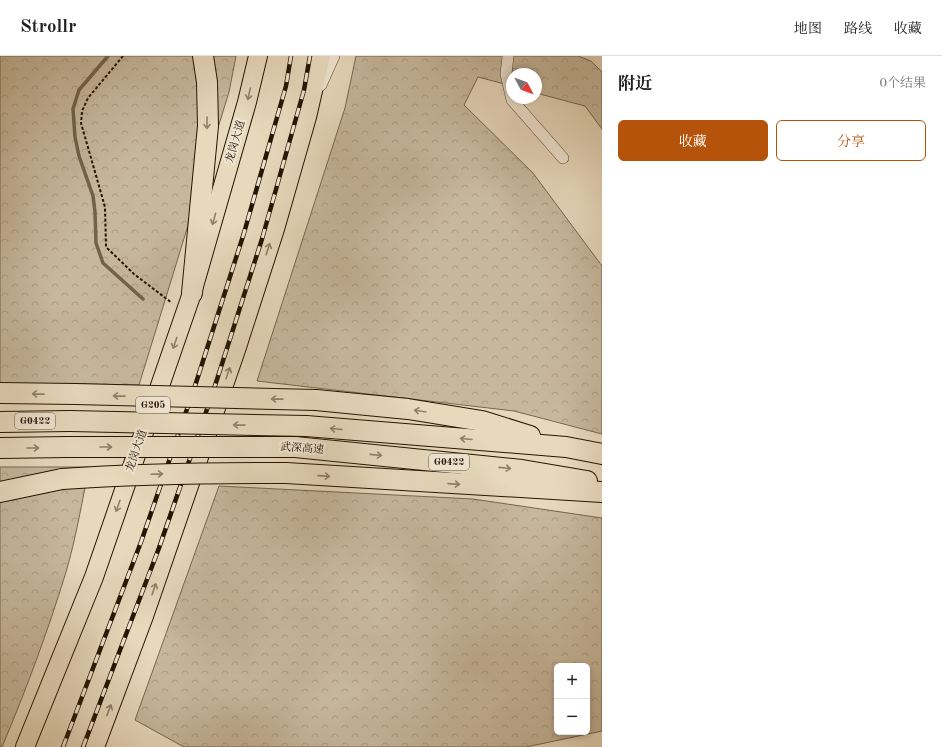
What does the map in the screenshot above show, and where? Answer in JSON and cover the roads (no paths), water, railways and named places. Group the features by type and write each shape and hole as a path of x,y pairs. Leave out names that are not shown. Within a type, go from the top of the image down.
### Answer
{"highway":[{"path":"192,293 208,126 207,82 203,56"},
{"name":"龙岗大道","path":"25,747 94,577 192,293 247,102 258,56"},
{"path":"95,747 144,616 236,350 275,229 307,117 321,56"},
{"path":"0,392 316,400 408,409 482,421 566,447"},
{"name":"武深高速","path":"0,422 70,421 306,426 566,447 602,454"},
{"name":"武深高速","path":"0,448 295,447 522,470 602,483"},
{"path":"0,492 62,479 122,475 192,473 286,473 602,492"}],"street":[{"path":"307,117 334,56"},
{"path":"508,56 506,74 512,100 563,158"}],"waterway":[{"path":"108,56 79,90 73,109 75,137 79,156 93,196 96,243 103,263 143,299"}],"railway":[{"path":"63,747 141,542 195,386 244,233 286,86 291,56"},
{"path":"83,747 159,548 213,392 262,239 304,90 310,56"}]}
